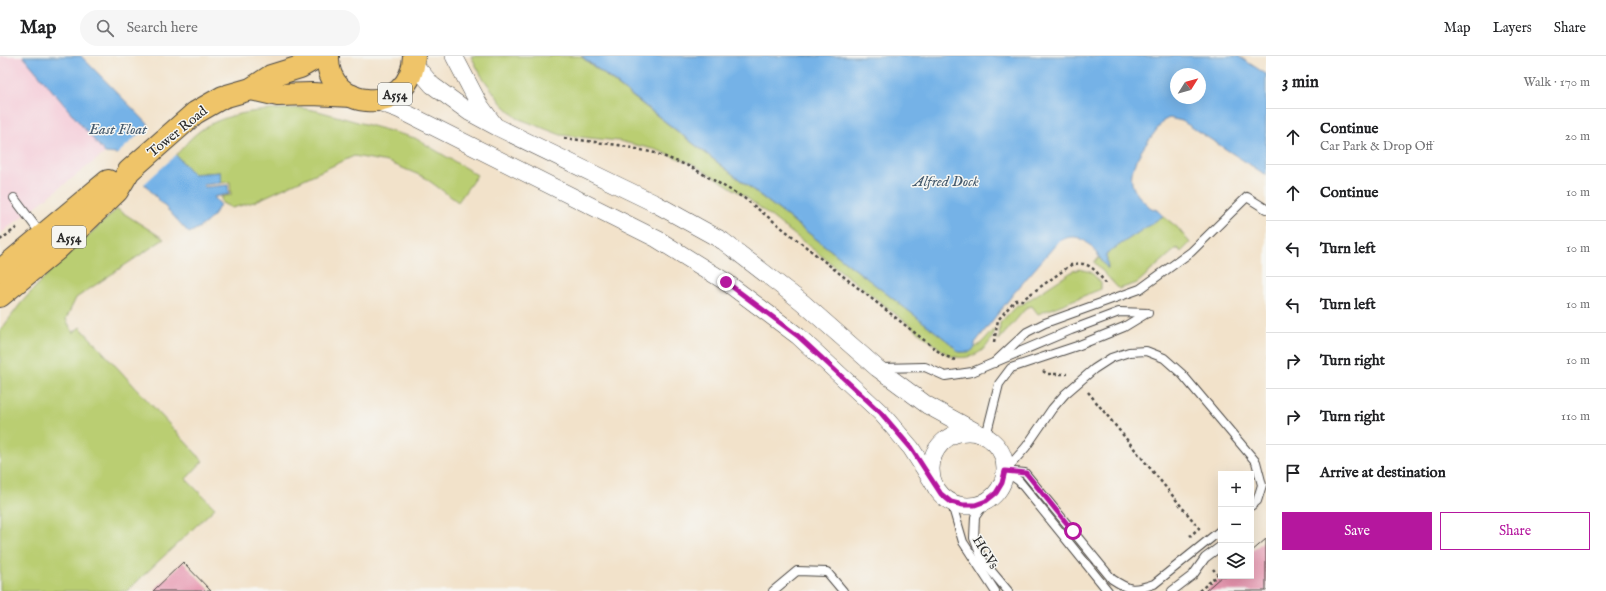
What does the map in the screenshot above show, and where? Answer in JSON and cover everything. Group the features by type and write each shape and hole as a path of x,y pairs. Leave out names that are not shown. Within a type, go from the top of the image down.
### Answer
{"highway":[{"name":"Tower Road","path":"0,271 49,243 117,191 129,171 195,113 223,97 251,89 271,76 300,66 319,56"},
{"name":"A554","path":"328,56 329,68 333,77 344,91 352,96 364,100 376,101 390,96 401,89 407,81 414,60"},
{"name":"Tower Road","path":"251,89 278,95 312,94 352,96"},
{"name":"Tower Road","path":"0,296 49,243"}],"street":[{"path":"454,56 480,104 497,127"},
{"path":"376,101 398,108 657,239 726,282 798,336 881,413 911,448 941,494 951,502 963,505 975,505 986,501 996,493 1002,483 1005,471 1004,459 993,441 926,405 877,368 802,302 723,241 656,204 469,112 432,84 414,60"},
{"path":"934,484 931,472 932,460 937,448 945,440 956,434 968,432 983,435"}],"lane":[{"path":"994,363 1027,332 1045,323 1140,289 1191,252 1247,197 1266,209"},
{"path":"14,198 49,243"},
{"path":"877,368 925,367 945,376 972,372 1071,330 1118,312 1148,313 1124,327 1077,346 1011,368 999,384 983,435"},
{"path":"1005,471 1026,447 1052,409 1065,394 1094,369 1111,358 1129,352 1146,351 1164,358 1182,374 1266,474"},
{"path":"1254,504 1257,501 1262,485 1256,462"},
{"path":"1005,471 1026,473 1112,579 1126,590 1141,591 1154,584 1218,532"},
{"path":"1005,471 1019,481 1107,591"},
{"name":"HGVs","path":"986,501 975,517 974,538 984,561 1008,591"},
{"name":"HGVs","path":"951,502 963,542 996,591"},
{"path":"1172,591 1192,575 1205,558 1218,548"},
{"path":"773,591 797,571 827,572 843,591"}],"path":[{"path":"563,138 618,145 655,152 691,167 744,198 943,355 956,361"},
{"path":"0,240 22,224"},
{"path":"990,346 995,341 998,320 1015,300 1022,300 1071,265 1085,263 1090,266 1110,288 1115,298"},
{"path":"1040,368 1047,374 1070,374"},
{"path":"1092,397 1199,528 1188,538"},
{"path":"1198,591 1218,575 1211,566"}],"shaded area":[{"path":"0,56 23,56 105,153 0,234"}],"green space":[{"path":"471,56 580,56 950,343 959,352 970,351 978,346 993,330 995,330 992,337 983,349 971,356 956,357 948,355 745,196 693,164 657,150 619,141 561,135 517,118 502,104 481,75"},
{"path":"301,108 318,111 415,138 477,175 458,202 424,177 388,162 354,156 254,202 232,208 222,203 221,197 231,195 230,182 221,183 220,172 193,174 176,155 197,133 208,125 221,120 247,113"},
{"path":"117,209 164,239 76,298 66,319 73,333 80,327 203,461 186,479 215,508 127,591 0,591 0,331 21,303 53,268"},
{"path":"1163,216 1177,227 1190,243 1181,252 1177,248 1137,283 1119,289 1094,262 1099,258 1108,268 1106,254"},
{"path":"1079,269 1091,272 1101,283 1101,289 1038,314 1032,306 1027,307 999,340 1000,323 1017,305 1021,305 1073,271"}],"water":[{"name":"East Float","path":"23,56 81,56 149,125 193,174 220,172 221,183 203,185 205,187 228,185 229,194 214,197 220,204 215,214 203,225 189,233 117,154 105,153"},
{"name":"Alfred Dock","path":"581,56 1238,56 1266,74 1266,175 1182,121 1169,118 1163,121 1135,163 1132,172 1132,180 1134,189 1140,198 1153,210 1156,209 1163,216 1106,254 1108,269 1093,248 1081,239 1074,237 1058,242 1014,293 975,343 975,348 970,352 959,352 950,343"}],"pier":[{"path":"150,124 177,154 143,185 115,156"}],"building":[{"path":"1266,539 1266,591 1205,591 1219,579 1254,579 1254,549"},
{"path":"183,562 211,591 153,591"}],"route":[{"path":"726,282 798,336 881,413 911,448 941,494 951,502 963,505 975,505 986,501 996,493 1002,483 1005,471 1026,473 1073,531"}]}
